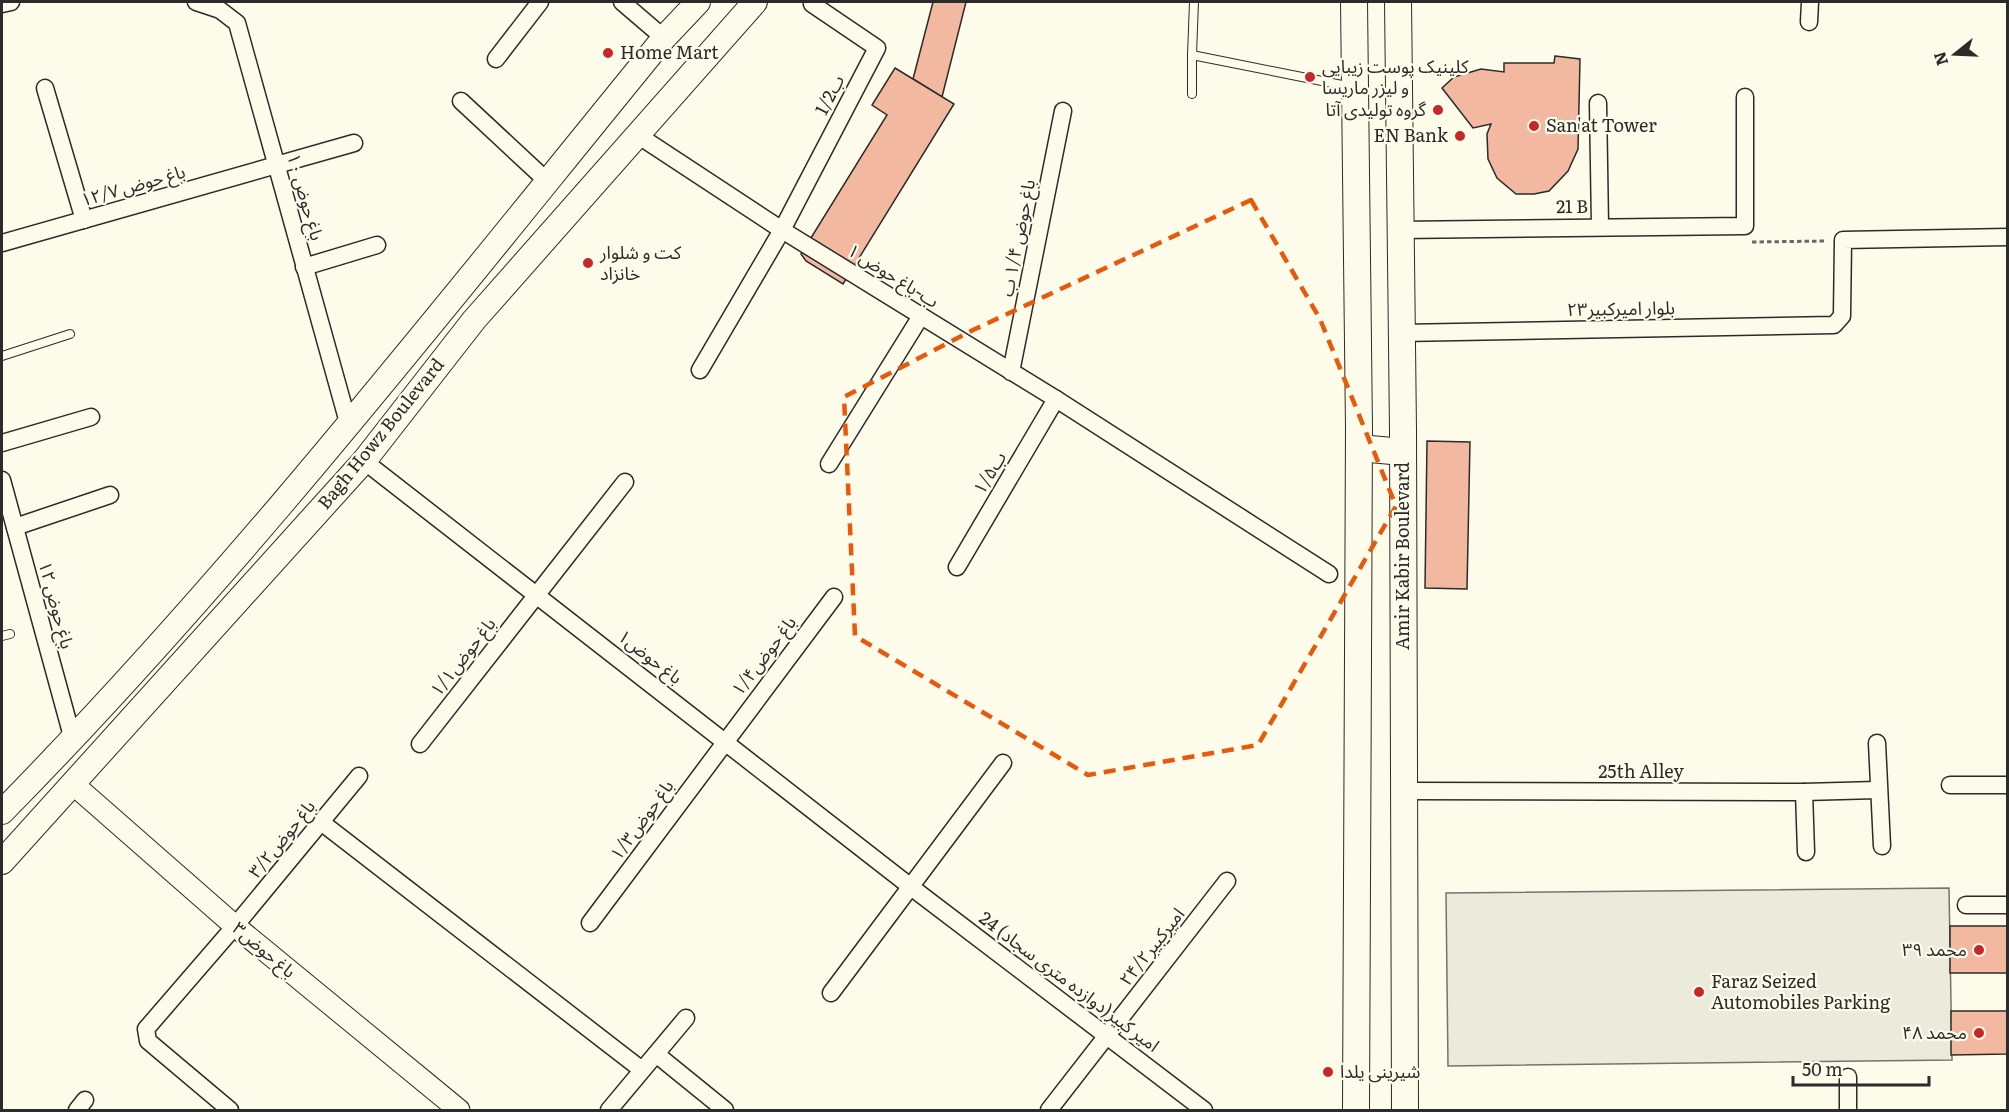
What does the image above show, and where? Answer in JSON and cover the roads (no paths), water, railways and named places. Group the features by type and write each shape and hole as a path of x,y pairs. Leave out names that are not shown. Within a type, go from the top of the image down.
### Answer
{"main road":[{"name":"Bagh Howz Boulevard","path":"2,812 73,740 350,426 664,38 698,2"},
{"name":"Bagh Howz Boulevard","path":"2,862 364,460 464,332 636,134 755,2"},
{"path":"1354,2 1359,448 1356,1110"},
{"name":"Amir Kabir Boulevard","path":"1398,2 1403,452 1405,1110"},
{"path":"439,314 464,332"},
{"path":"1359,448 1403,452"}],"street":[{"path":"2,4 11,2"},
{"name":"۱۰ باغ حوض","path":"196,2 220,10 237,23 350,426"},
{"path":"496,59 540,2"},
{"path":"622,2 664,38"},
{"path":"1809,2 1809,22"},
{"name":"1/2ب","path":"782,230 877,48 812,4"},
{"path":"45,88 84,220"},
{"name":"21 B","path":"1400,230 1745,226 1745,97"},
{"path":"461,101 547,181"},
{"path":"1598,103 1600,226"},
{"name":"باغ حوض ۱/۴ ب","path":"1011,372 1063,111"},
{"name":"۱ ب-باغ حوض","path":"636,134 782,230 1056,399 1131,449 1329,573"},
{"name":"۱۲/۷ باغ حوض","path":"2,243 354,142"},
{"path":"700,370 782,230"},
{"name":"۲۳بلوار امیرکبیر","path":"1401,333 1834,325 1840,321 1843,240 2007,237"},
{"path":"304,267 377,245"},
{"path":"829,464 921,316"},
{"name":"ب۱/۵","path":"957,567 1056,399"},
{"path":"2,443 91,417"},
{"name":"باغ حوض۱","path":"364,460 911,887"},
{"name":"۱۲ باغ حوض","path":"2,480 73,740"},
{"name":"باغ حوض۱/۱","path":"420,744 625,482"},
{"path":"15,527 110,495"},
{"name":"باغ حوض۱/۴","path":"725,740 834,597"},
{"name":"باغ حوض۱/۳","path":"590,923 725,740"},
{"path":"1876,743 1882,846"},
{"path":"831,993 1004,763"},
{"name":"باغ حوض۳/۲","path":"230,1110 148,1041 145,1036 146,1029 236,926 359,776"},
{"name":"باغ حوض۳","path":"73,783 236,926 459,1110"},
{"path":"1950,785 2007,785"},
{"name":"25th Alley","path":"1404,791 1804,792 1877,790"},
{"path":"1804,792 1806,852"},
{"path":"321,822 642,1070"},
{"name":"امیرکبیر۲۴/۲","path":"1049,1110 1227,881"},
{"name":"24 امیر کبیر(دوازده متری سجاد)","path":"911,887 1109,1035 1204,1110"},
{"path":"1966,905 2007,905"},
{"path":"609,1110 686,1018"},
{"path":"656,1054 725,1110"},
{"path":"1848,1077 1848,1110"}],"lane":[{"path":"1192,94 1194,2"},
{"path":"1192,55 1355,88"},
{"path":"2,356 70,334"}],"place":[{"name":"Home Mart","path":"608,53"},
{"name":"کلینیک پوست زیبایی و لیزر ماریسا","path":"1310,77"},
{"name":"گروه تولیدی آتا","path":"1438,110"},
{"name":"San'at Tower","path":"1534,126"},
{"name":"EN Bank","path":"1460,136"},
{"name":"کت و شلوار خانزاد","path":"588,263"},
{"name":"محمد ۳۹","path":"1979,950"},
{"name":"Faraz Seized Automobiles Parking","path":"1699,992"},
{"name":"محمد ۴۸","path":"1979,1033"},
{"name":"شیرینی یلدا","path":"1328,1072"}]}
